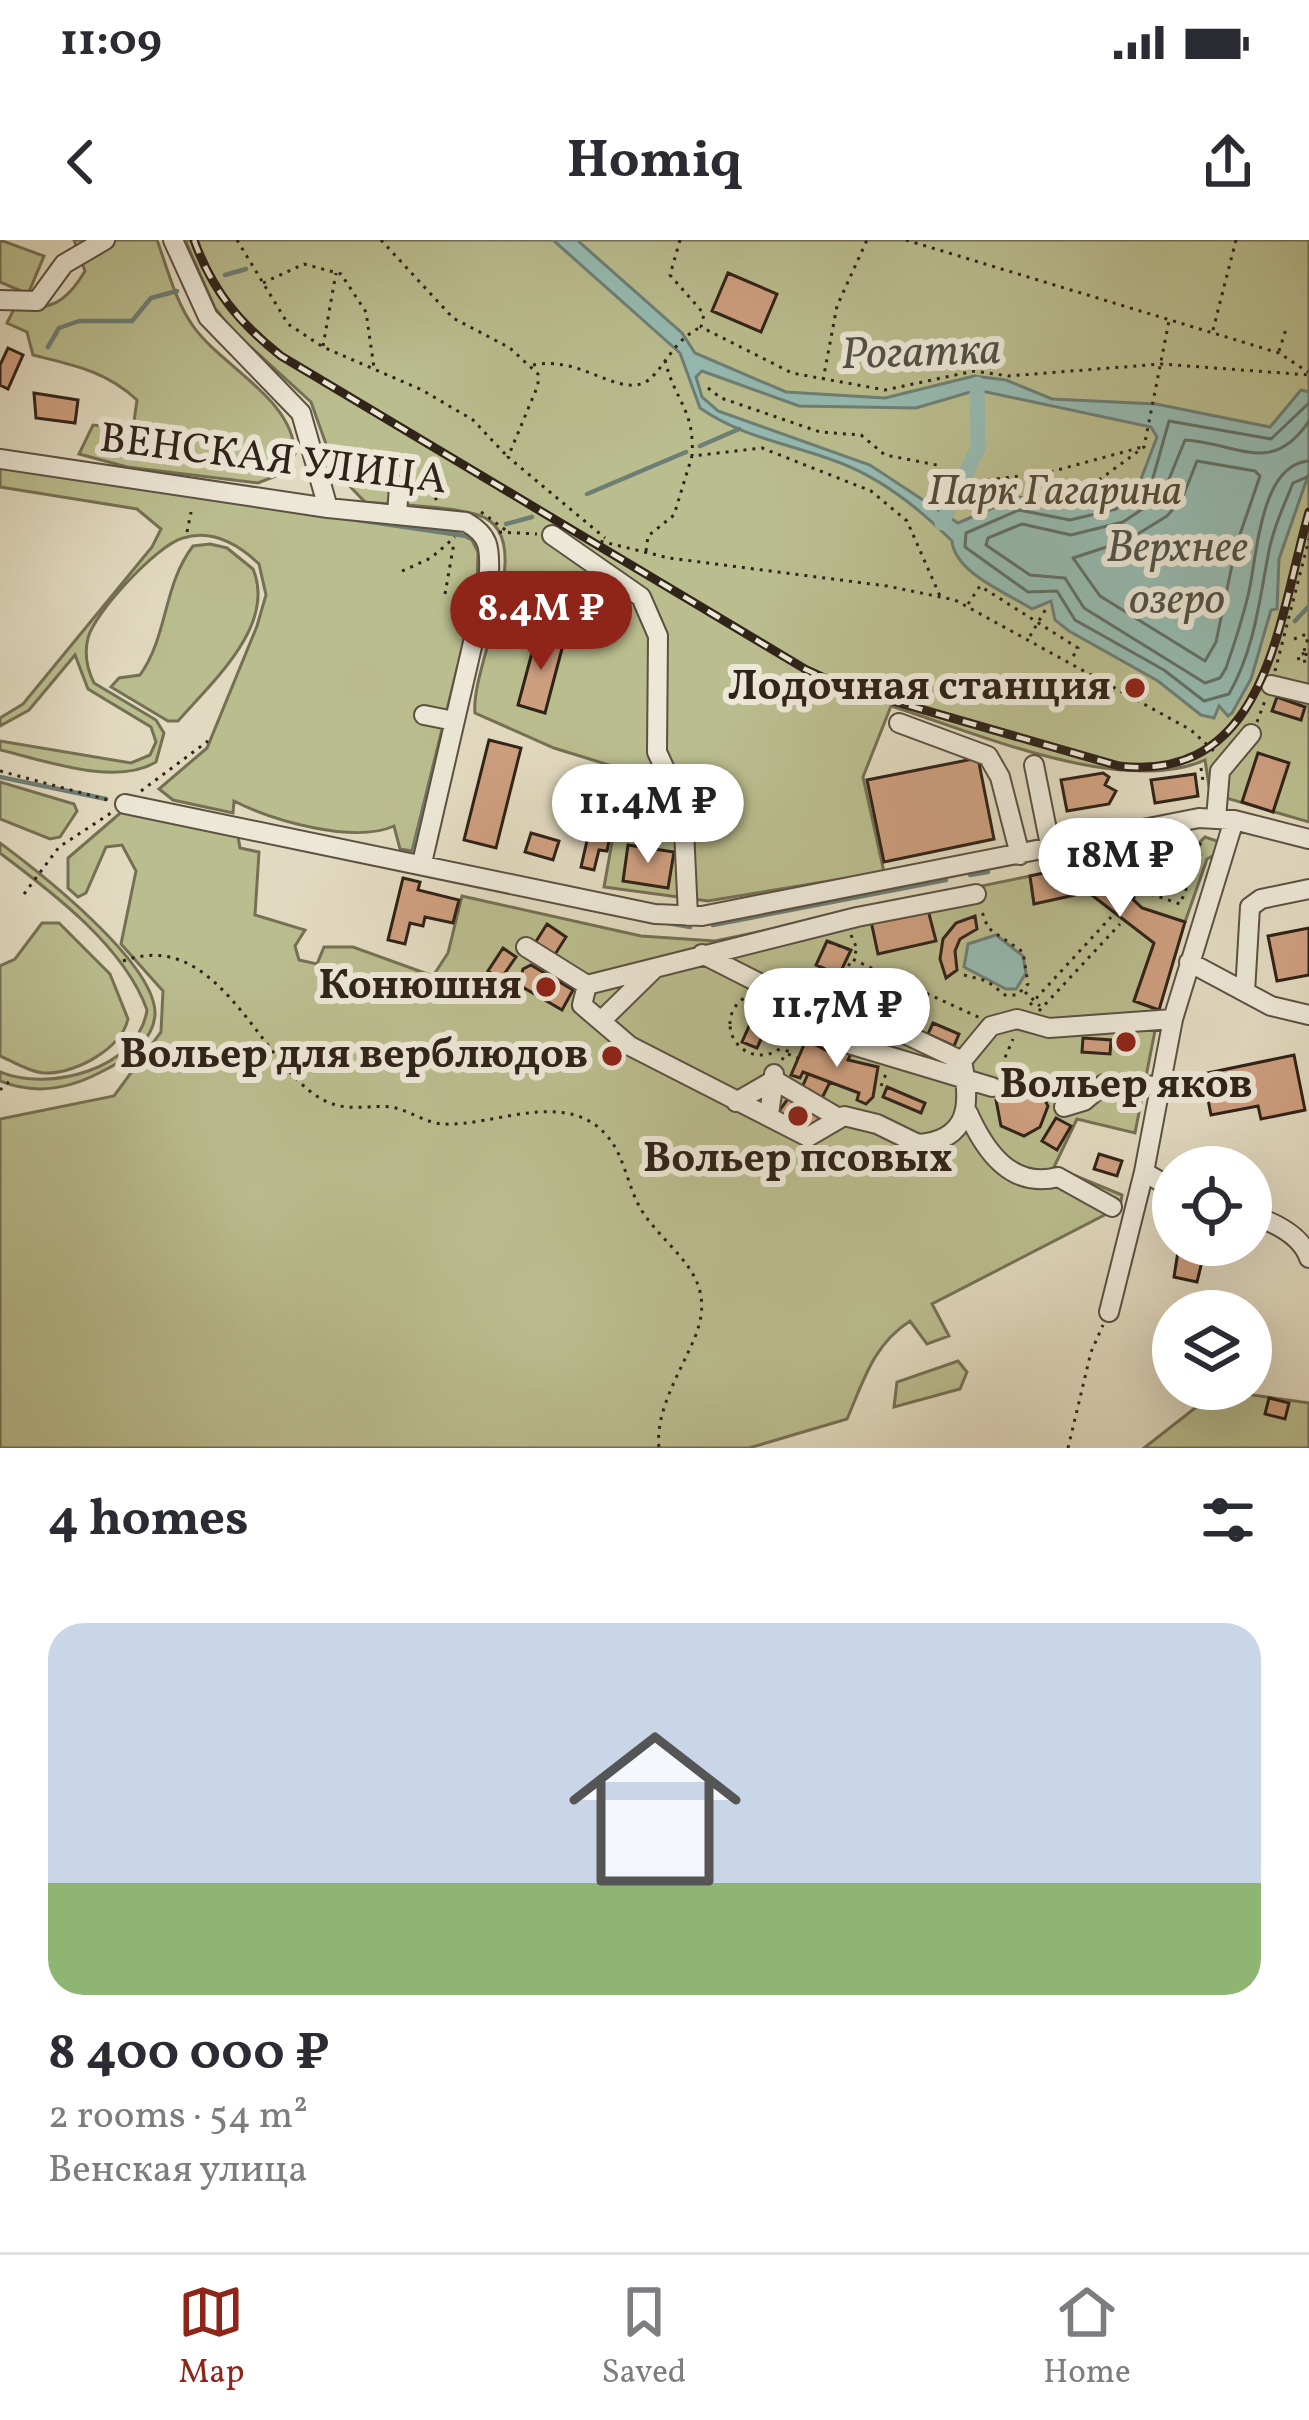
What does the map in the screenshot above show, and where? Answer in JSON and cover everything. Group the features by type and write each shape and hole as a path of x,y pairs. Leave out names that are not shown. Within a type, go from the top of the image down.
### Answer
{"street":[{"path":"0,300 37,301 64,264 104,240"},
{"path":"172,240 208,317 301,413 328,508"},
{"name":"ВЕНСКАЯ УЛИЦА","path":"0,459 328,508 466,522 482,531 490,548 489,572 422,863"},
{"path":"397,515 399,486"},
{"path":"552,535 641,597 658,637 657,752 683,808 702,954"},
{"path":"1271,685 1309,694"},
{"path":"424,716 454,722"},
{"path":"899,723 988,756 1000,777 1020,855"},
{"path":"1109,1312 1189,962 1225,761 1251,734"},
{"path":"1034,765 1051,850"},
{"path":"125,804 538,891 695,916 1217,821 1309,839"},
{"path":"526,947 587,985 702,954 971,895 960,867"},
{"path":"1245,992 1250,907 1309,889"},
{"path":"702,954 776,991 842,1042 964,1070"},
{"path":"1189,962 1270,1006 1309,1016"},
{"path":"601,1021 653,970"},
{"path":"587,985 582,1005 630,1046 736,1102 770,1114 808,1137 837,1117"},
{"path":"808,1015 827,1005 845,1006 992,1087"},
{"path":"1112,1207 1058,1177 1024,1179 983,1146 968,1113 964,1070 991,1026 1022,1021 1049,1028 1173,1019"},
{"path":"736,1102 774,1077"},
{"path":"774,1077 837,1117 877,1124 918,1144 952,1136 968,1113"},
{"path":"770,1114 774,1077"},
{"path":"1064,1107 1084,1101 1104,1084 1160,1086"},
{"path":"1144,1172 1152,1177"},
{"path":"1272,1222 1305,1247 1309,1258"}],"path":[{"path":"237,240 288,324 323,347 472,420 508,457 607,539"},
{"path":"380,240 453,318 531,365 573,363 621,385 644,384 670,348 701,327"},
{"path":"680,240 670,274 704,314 701,327"},
{"path":"823,382 837,306 867,240"},
{"path":"906,240 1279,353 1309,374"},
{"path":"1212,332 1236,240"},
{"path":"263,283 304,264 337,272 356,290 366,312 374,370"},
{"path":"323,347 324,320 337,272"},
{"path":"1099,480 1144,447 1169,319"},
{"path":"1279,353 1287,326"},
{"path":"701,327 792,373 885,390 974,370 1008,376 1161,364 1309,374"},
{"path":"646,551 648,536 674,515 692,456 694,422 670,382 664,358"},
{"path":"508,457 538,385 531,365"},
{"path":"708,388 721,398 820,432 861,435 885,455 942,466"},
{"path":"988,480 1050,472 1144,447"},
{"path":"692,456 762,448 871,491 908,521 940,597"},
{"path":"187,532 191,512"},
{"path":"445,594 455,536 482,531"},
{"path":"508,532 607,539 646,551 968,605 1191,730 1225,761"},
{"path":"1251,734 1271,685 1309,539"},
{"path":"402,571 454,542"},
{"path":"968,605 980,586 1078,648 1070,662"},
{"path":"1029,638 1047,607"},
{"path":"1280,652 1297,656 1302,663 1308,660 1304,652 1308,631"},
{"path":"1294,639 1308,631"},
{"path":"1297,656 1304,652"},
{"path":"24,894 59,847 208,741"},
{"path":"0,771 125,804"},
{"path":"1200,855 1180,904 1141,888 1105,863 1198,848 1217,821"},
{"path":"1166,857 1208,853 1202,841"},
{"path":"1133,899 1172,850"},
{"path":"1147,855 1161,863"},
{"path":"1119,887 1147,855"},
{"path":"1147,882 1161,890 1172,886 1176,873 1166,857"},
{"path":"1134,869 1156,870"},
{"path":"971,895 988,928 1023,952 1029,975 1024,991"},
{"path":"992,1087 1034,1000 1111,916"},
{"path":"1022,1021 1042,1008 1120,924"},
{"path":"1102,927 1111,933"},
{"path":"827,1005 856,961 853,934"},
{"path":"824,939 858,953"},
{"path":"1089,940 1097,948"},
{"path":"1075,956 1083,963"},
{"path":"856,961 924,988 991,1026"},
{"path":"123,962 186,962 242,1009 294,1072 335,1105 394,1108 439,1124 536,1111 600,1129 616,1149 641,1211 677,1248 698,1288 698,1324 660,1422 659,1448"},
{"path":"1063,970 1071,976"},
{"path":"964,975 987,981 1005,995 1024,991"},
{"path":"1051,982 1058,990"},
{"path":"1024,991 1042,1008"},
{"path":"748,1051 760,1057 783,1048 794,1025 784,1003 761,992 739,1000 728,1022 737,1046 774,1077 808,1015"},
{"path":"786,1054 798,1058"},
{"path":"0,1090 10,1081"},
{"path":"1068,1448 1090,1352 1109,1312"}],"green space":[{"path":"0,240 44,256 28,294 0,282"},
{"path":"74,240 157,240 193,326 282,416 295,454 286,472 258,483 127,467 79,454 93,425 133,429 137,400 101,376 33,355 27,332 7,323 14,309 48,306 71,291 85,271"},
{"name":"Парк Гагарина","path":"185,240 1309,240 1309,822 1223,797 1211,799 1205,760 1171,769 1133,771 1091,766 1048,757 891,706 863,777 884,872 708,901 604,887 625,770 554,748 475,713 504,574 504,547 496,527 465,512 365,502 336,472 311,402 230,328 215,308"},
{"path":"0,466 457,533 472,540 478,552 477,588 412,851 400,849 394,826 358,832 314,828 234,801 233,813 173,800 159,789 207,748 266,595 259,564 215,537 183,538 158,553 114,597 88,638 87,661 94,683 156,720 164,733 156,762 139,769 100,772 0,750 0,741 131,763 150,755 156,742 151,727 88,689 75,655 29,710 0,726 0,718 23,704 152,547 161,529 137,509 0,487"},
{"path":"193,546 227,548 253,569 256,611 249,632 223,671 178,721 168,721 111,687 119,678 140,675 156,644 183,561"},
{"path":"0,782 74,804 77,811 60,837 50,839 0,819"},
{"path":"125,809 238,836 240,848 259,852 255,915 305,930 295,946 299,960 317,964 324,947 353,947 433,976 448,953 462,896 641,936 715,941 1030,876 1034,904 1088,892 1154,943 1134,1000 1159,1010 1135,1133 1077,1119 1054,1167 1122,1195 1120,1207 932,1304 949,1336 927,1344 910,1321 897,1331 871,1364 847,1419 749,1448 0,1448 0,1119 114,1096 161,1032 163,991 121,944 136,871 122,845 106,847 86,893 78,897 68,888 68,858"},
{"path":"1205,837 1220,842 1218,853 1207,859 1185,922 1142,908 1094,862 1197,845"},
{"path":"0,843 117,945 150,993 155,1014 143,1042 117,1063 75,1083 25,1088 0,1081 0,1072 42,1079 88,1071 127,1048 147,1010 105,943 64,903 0,853"},
{"path":"42,923 59,923 110,974 128,1019 116,1040 95,1058 45,1073 0,1056 0,966 15,959"},
{"path":"958,1361 967,1372 960,1389 894,1407 897,1382"},
{"path":"1272,1398 1309,1403 1309,1448 1144,1448 1192,1410 1272,1410"}],"water":[{"name":"Верхнее озеро","path":"553,240 577,240 682,333 695,353 786,392 885,398 974,376 1006,380 1052,399 1156,404 1270,427 1301,390 1309,392 1309,473 1279,559 1277,609 1271,610 1251,679 1232,713 1228,716 1219,706 1214,718 1201,715 1158,681 1069,631 1055,620 1051,601 1032,609 984,581 962,563 940,529 869,477 750,434 700,408 680,353","holes":["702,371 799,406 916,408 977,390 1151,427 1157,437 1141,479 1110,498 1069,508 1037,496 1016,498 958,523 870,465 718,411 702,397 696,377"]},
{"path":"996,935 1023,956 1026,973 1016,989 1006,989 964,967 968,944"}],"building":[{"path":"728,273 777,294 761,332 712,311"},
{"path":"8,348 23,355 8,389 0,385 0,365"},
{"path":"34,393 78,400 75,423 36,418"},
{"path":"537,634 564,641 545,713 518,705"},
{"path":"1277,697 1305,707 1301,720 1272,711"},
{"path":"489,740 521,748 496,848 464,840"},
{"path":"1258,753 1289,763 1273,812 1242,802"},
{"path":"978,758 994,839 884,862 867,780"},
{"path":"1103,773 1109,777 1105,785 1116,791 1109,804 1067,811 1061,780"},
{"path":"1195,774 1198,796 1155,803 1151,780"},
{"path":"589,832 610,836 607,851 599,850 594,870 581,867"},
{"path":"531,833 559,841 553,860 525,852"},
{"path":"628,845 674,852 668,888 623,881"},
{"path":"1094,862 1142,908 1185,922 1159,1010 1134,1001 1154,943 1088,892 1034,904 1030,876"},
{"path":"403,878 420,882 418,890 459,900 453,923 425,917 423,926 410,923 405,944 388,940"},
{"path":"928,910 936,941 878,954 871,921"},
{"path":"975,916 977,929 960,939 955,951 957,970 946,978 940,959 943,939 956,923"},
{"path":"547,924 566,937 554,956 535,943"},
{"path":"1309,928 1309,975 1277,981 1268,936"},
{"path":"827,941 851,950 839,975 816,965"},
{"path":"503,948 516,957 500,980 488,971"},
{"name":"Конюшня","path":"531,965 573,990 562,1010 519,985 523,969"},
{"path":"762,997 777,1004 757,1048 742,1042"},
{"path":"887,997 921,1013 913,1030 879,1013"},
{"path":"933,1023 959,1034 954,1046 928,1034"},
{"path":"1083,1038 1111,1040 1110,1054 1082,1052"},
{"path":"806,1040 837,1056 841,1046 852,1051 848,1060 878,1067 873,1097 866,1104 857,1100 859,1093 803,1072 800,1078 791,1075"},
{"path":"1294,1055 1305,1110 1261,1119 1258,1106 1211,1115 1203,1074"},
{"path":"808,1074 830,1082 820,1102 801,1090"},
{"path":"1022,1081 1037,1085 1048,1106 1040,1127 1024,1136 1001,1126 996,1100"},
{"path":"887,1087 925,1103 921,1113 883,1097"},
{"name":"Вольер псовых","path":"790,1096 821,1116 807,1135 776,1115"},
{"path":"1056,1118 1071,1126 1057,1150 1042,1141"},
{"path":"1099,1154 1122,1161 1117,1176 1094,1169"},
{"path":"1176,1266 1201,1266 1197,1282 1174,1277"},
{"path":"1272,1399 1289,1403 1285,1419 1265,1414 1272,1410"}],"waterway":[{"path":"225,275 246,269"},
{"path":"48,347 59,328 79,321 132,321 151,298 177,291"},
{"name":"Рогатка","path":"942,523 978,448 977,384"},
{"path":"700,446 739,429"},
{"path":"587,494 686,452"},
{"path":"506,524 532,517"},
{"path":"344,518 473,537 479,549"},
{"path":"1295,621 1309,606"},
{"path":"414,850 443,734"},
{"path":"0,777 106,799"},
{"path":"970,875 988,872"},
{"path":"713,925 946,880"},
{"path":"584,908 690,927"}],"railway":[{"path":"194,240 228,304 281,356 805,669 844,687 1119,766 1169,764 1207,749 1236,721 1258,686 1275,644 1309,512"}],"place":[{"name":"Лодочная станция","path":"1135,688"},
{"name":"Конюшня","path":"546,987"},
{"name":"Вольер яков","path":"1126,1042"},
{"name":"Вольер для верблюдов","path":"612,1056"},
{"name":"Вольер псовых","path":"798,1116"}]}
